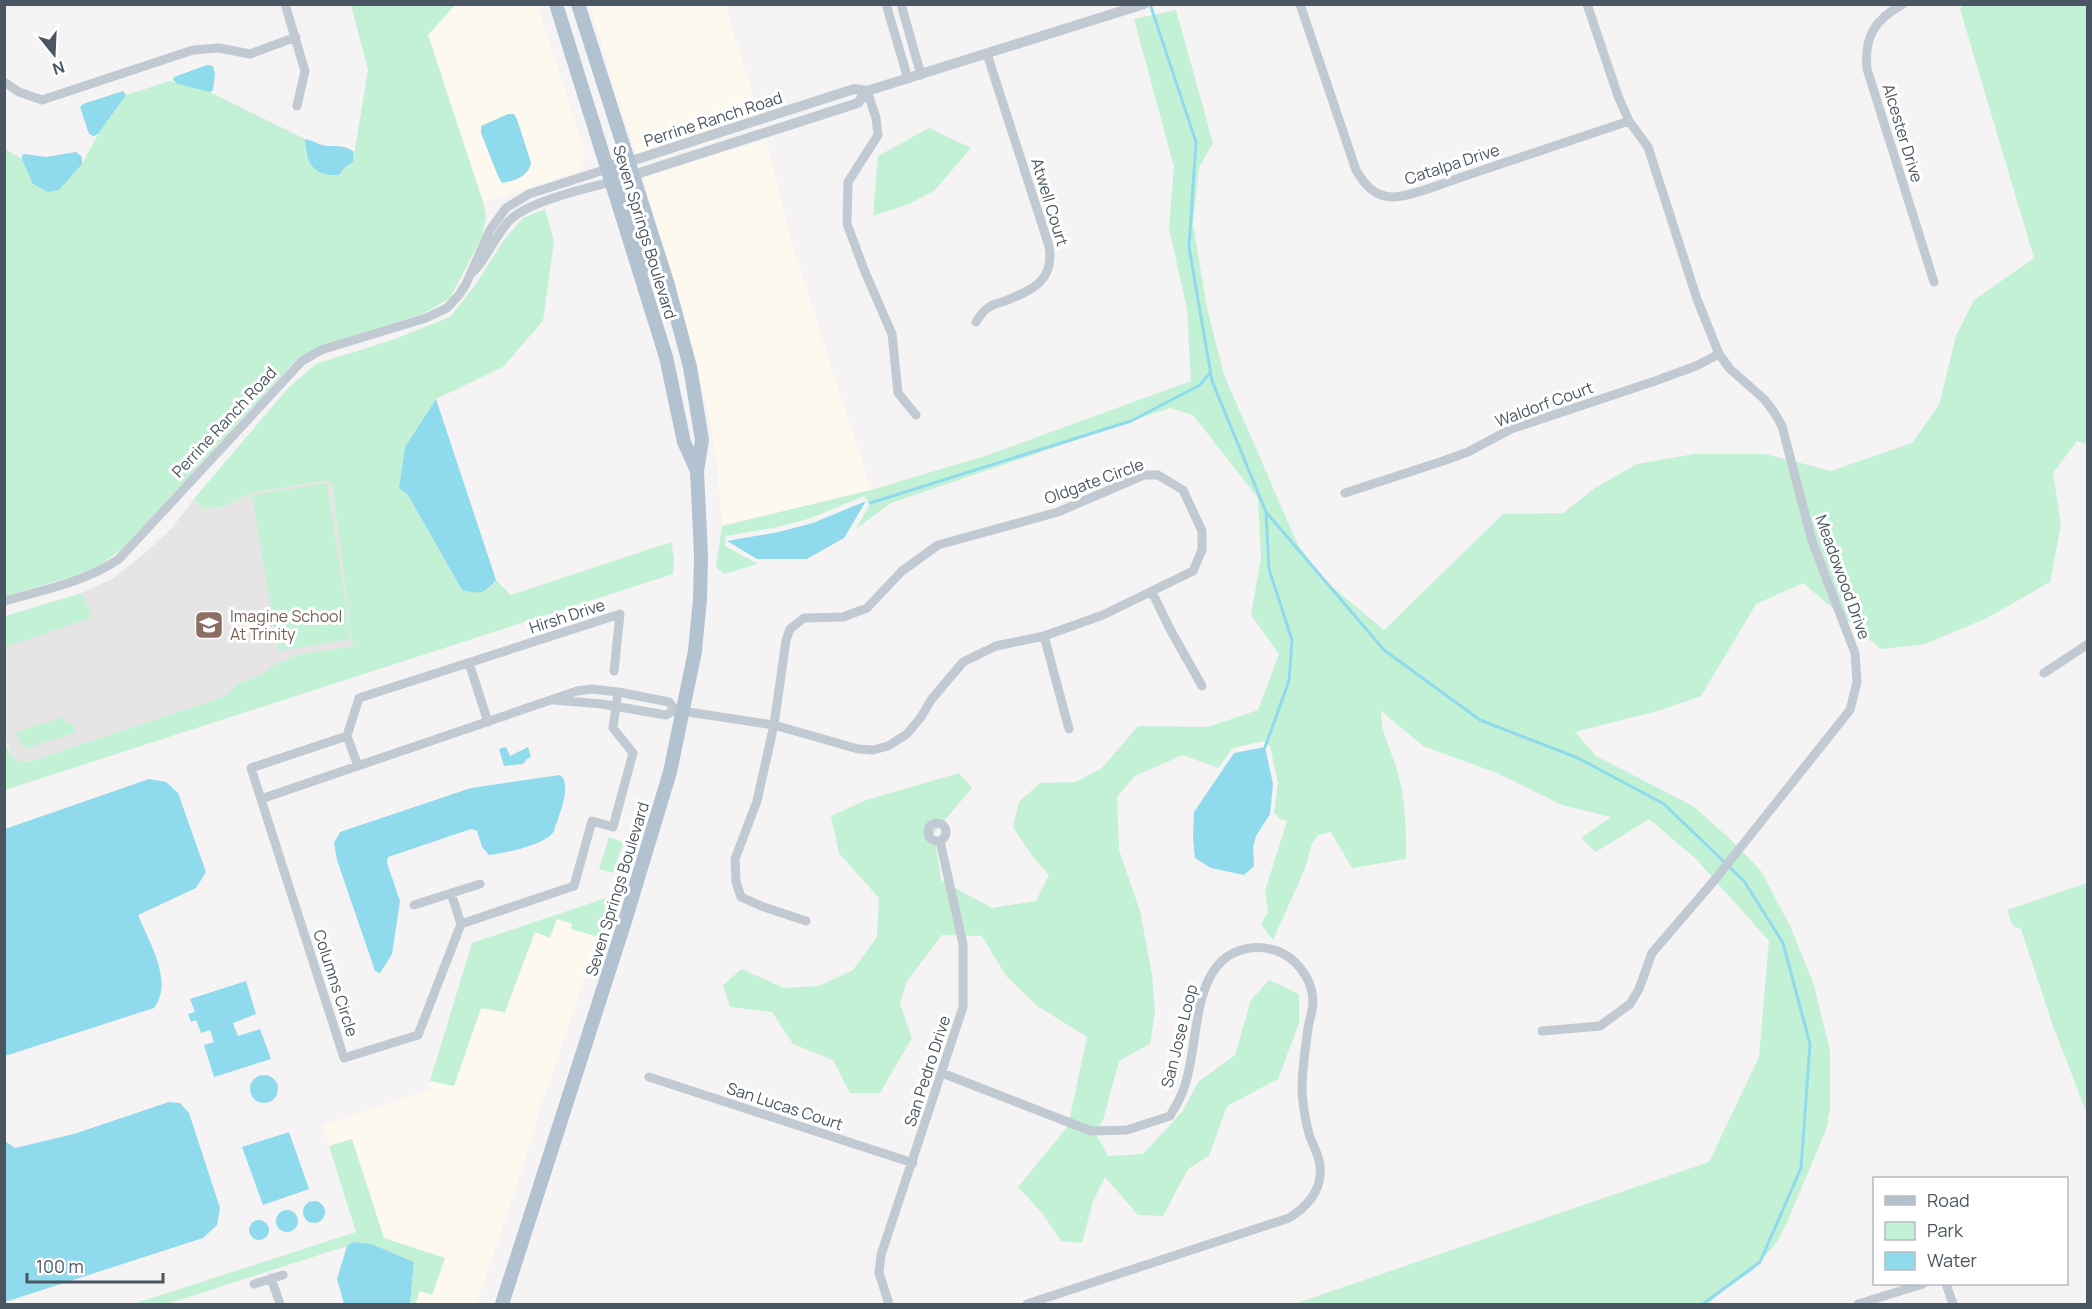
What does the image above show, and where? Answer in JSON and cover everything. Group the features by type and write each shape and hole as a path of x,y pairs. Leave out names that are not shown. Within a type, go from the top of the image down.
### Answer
{"main road":[{"name":"Seven Springs Boulevard","path":"502,1305 625,921 670,772 679,710 695,651 700,599 701,546 697,471 702,440 684,342 668,285 648,262 620,172 556,4"},
{"name":"Seven Springs Boulevard","path":"578,4 666,357 684,442 697,471"}],"street":[{"path":"285,4 305,71 297,105"},
{"path":"886,4 908,79"},
{"path":"901,4 921,75"},
{"name":"Perrine Ranch Road","path":"4,601 84,578 102,571 119,559 302,361 321,350 436,314 453,302 471,274 474,262 490,230 506,208 529,194 620,172 854,89 867,92 1144,4"},
{"name":"Catalpa Drive","path":"1300,4 1356,170 1363,182 1374,192 1384,196 1394,197 1428,188 1629,121"},
{"name":"Meadowood Drive","path":"1542,1031 1600,1026 1630,1004 1639,989 1652,953 1713,882 1850,710 1857,682 1855,652 1812,541 1782,426 1764,399 1730,369 1719,354 1697,299 1648,147 1629,121 1617,93 1587,4"},
{"name":"Alcester Drive","path":"1903,4 1881,18 1871,33 1866,52 1867,69 1934,282"},
{"path":"4,82 19,92 42,100 193,51 219,48 250,54 296,37"},
{"name":"Atwell Court","path":"976,322 988,307 1029,292 1041,282 1048,271 1051,258 987,54"},
{"path":"867,92 876,118 878,135 848,182 848,224 865,272 892,334 898,393 916,415"},
{"name":"Waldorf Court","path":"1345,493 1468,452 1511,429 1655,381 1696,366 1719,354"},
{"name":"Oldgate Circle","path":"679,710 774,725 858,749 873,750 888,746 907,734 931,700 963,662 996,646 1044,636 1103,615 1193,571 1202,550 1202,531 1183,490 1158,475 1144,476 1058,512 938,545 902,571 867,608 843,617 804,618 790,629 786,640 774,725"},
{"path":"1152,592 1202,686"},
{"name":"Hirsh Drive","path":"347,736 360,699 620,614 614,671"},
{"path":"1044,636 1069,729"},
{"path":"2044,673 2088,644"},
{"path":"469,663 488,723"},
{"path":"261,799 577,691 592,689 618,692 669,702 679,710"},
{"path":"451,893 461,924 574,886 592,821 613,827 633,753 613,728 618,692"},
{"path":"554,700 616,706 666,715 679,710"},
{"path":"774,725 756,801 735,859 736,882 741,897 760,906 806,921"},
{"path":"347,736 358,766"},
{"name":"Columns Circle","path":"347,736 251,768 344,1058 418,1035 461,924"},
{"name":"San Pedro Drive","path":"889,1305 879,1273 882,1255 963,1007 963,944 940,841"},
{"path":"414,905 480,884"},
{"name":"San Jose Loop","path":"942,1073 1091,1131 1127,1130 1170,1116 1184,1088 1209,975 1224,959 1250,948 1271,949 1295,962 1310,984 1313,1002 1302,1093 1310,1137 1318,1152 1321,1174 1317,1190 1305,1208 1289,1218 1027,1305"},
{"name":"San Lucas Court","path":"648,1077 913,1163"},
{"path":"255,1284 283,1275"},
{"path":"271,1278 280,1305"},
{"path":"1858,1305 1920,1285"},
{"path":"1946,1285 1953,1305"}],"shaded area":[{"path":"455,5 537,5 586,155 579,171 483,202 428,34"},
{"path":"589,5 725,5 759,115 636,154"},
{"path":"766,139 792,244 871,490 722,526 717,459 704,394 684,316 643,178"},
{"name":"Imagine School At Trinity","path":"325,481 332,483 354,646 301,654 275,664 260,676 238,683 225,696 29,762 21,762 13,758 5,739 4,647 92,617 82,593 112,579 145,553 173,527 193,500 203,509 225,506 250,493"},
{"path":"557,918 573,924 571,929 599,937 538,1114 526,1158 477,1304 415,1304 420,1291 432,1294 445,1258 384,1238 352,1139 329,1146 322,1125 428,1090 430,1081 454,1085 481,1008 488,1010 525,954 535,932"}],"green space":[{"path":"1963,4 2087,5 2087,445 2077,441 2053,473 2061,525 2050,582 1987,618 1925,644 1881,649 1803,583 1756,604 1701,696 1661,710 1575,732 1596,756 1693,806 1761,871 1790,926 1814,985 1830,1051 1830,1110 1826,1130 1777,1242 1752,1271 1725,1289 1708,1304 1294,1304 1709,1162 1759,1057 1769,941 1696,859 1649,819 1596,852 1581,838 1611,817 1562,805 1497,773 1423,746 1381,711 1387,743 1396,766 1403,795 1406,859 1352,868 1331,832 1318,835 1312,844 1304,871 1273,940 1261,924 1268,912 1265,891 1287,821 1280,819 1274,813 1278,783 1270,746 1264,741 1233,748 1218,768 1183,755 1135,776 1117,797 1119,850 1140,911 1152,975 1155,1013 1150,1044 1119,1061 1103,1120 1095,1132 1108,1156 1143,1154 1183,1111 1198,1082 1235,1055 1251,1000 1269,980 1299,994 1299,1023 1278,1079 1227,1106 1209,1156 1188,1169 1163,1216 1138,1215 1105,1177 1093,1201 1082,1243 1061,1241 1042,1213 1018,1187 1068,1126 1087,1037 1036,1005 1006,976 982,936 942,935 907,981 900,1003 912,1038 880,1093 850,1093 833,1060 793,1044 772,1012 730,1007 723,985 742,969 784,988 819,986 853,970 877,937 879,898 839,853 831,816 866,800 959,773 972,788 934,833 941,880 992,908 1036,901 1049,875 1033,857 1013,827 1019,802 1040,783 1076,782 1102,768 1138,726 1208,727 1258,710 1279,654 1251,615 1261,557 1258,498 1193,415 1170,408 891,503 856,529 870,504 864,496 811,518 778,527 726,536 725,546 758,564 724,574 716,567 722,526 871,490 985,456 1191,381 1187,309 1169,228 1174,167 1134,19 1176,10 1213,143 1199,168 1193,224 1207,308 1224,375 1298,545 1324,580 1384,630 1503,514 1563,513 1595,488 1637,464 1694,454 1765,454 1831,471 1912,443 1939,405 1956,336 1974,300 2034,258 1960,9"},
{"path":"351,5 455,5 428,35 486,216 482,237 450,298 425,313 345,338 299,357 121,550 98,566 74,576 5,596 5,149 22,159 27,169 82,164 100,131 126,95 170,81 208,91 305,139 306,156 344,168 353,162 368,70"},
{"path":"929,128 971,148 935,190 909,204 873,216 878,156"},
{"path":"545,209 554,241 543,321 503,367 436,399 405,447 399,488 408,495 462,590 488,590 496,580 511,595 671,542 674,558 673,574 5,790 4,739 15,759 29,762 225,696 238,683 260,676 275,664 301,654 353,646 332,483 324,481 250,493 225,506 203,509 193,500 288,388 316,364 392,340 450,317 476,284 504,240 523,218"},
{"path":"327,483 351,639 278,651 252,495"},
{"path":"82,593 93,617 5,647 5,616"},
{"path":"63,717 65,723 73,724 76,732 28,748 21,744 16,732"},
{"path":"609,837 623,844 613,873 599,869"},
{"path":"2088,883 2087,1114 2052,1023 2021,929 2013,926 2007,910"},
{"path":"615,895 599,937 571,929 572,924 557,919 550,938 535,932 505,1012 481,1008 454,1086 430,1081 472,943"},
{"path":"352,1139 384,1238 445,1258 432,1295 420,1291 415,1304 410,1304 414,1262 353,1242 347,1246 167,1304 133,1304 356,1232 329,1146"}],"water":[{"path":"207,65 213,66 215,74 213,90 210,92 178,84 173,80 174,77"},
{"path":"123,91 126,95 98,134 94,136 89,134 80,107"},
{"path":"508,114 514,114 517,119 531,163 530,168 521,177 502,183 481,133 481,126"},
{"path":"305,139 349,149 354,152 353,162 339,175 322,173 309,161"},
{"path":"76,152 82,157 82,164 59,190 48,192 33,184 22,159 22,155 25,154 46,157"},
{"path":"436,399 496,580 481,592 462,590 408,495 399,488 405,447"},
{"path":"866,501 844,538 807,559 757,559 727,541 779,532 813,523"},
{"path":"506,747 510,756 528,747 531,757 523,764 504,766 499,749"},
{"path":"1265,747 1273,784 1270,814 1256,836 1253,847 1254,866 1244,875 1211,868 1195,858 1194,812 1234,753"},
{"path":"560,775 565,786 563,801 554,831 543,840 524,848 489,855 482,847 477,831 471,829 388,857 387,863 400,901 392,954 380,973 375,971 337,860 334,843 340,832 471,788"},
{"path":"149,779 166,782 178,793 206,872 196,888 138,915 158,962 161,974 160,997 154,1008 5,1056 5,829"},
{"path":"246,981 256,1014 233,1023 238,1036 260,1029 271,1059 214,1077 204,1045 214,1042 210,1030 201,1033 196,1020 191,1022 188,1014 195,1012 190,999"},
{"path":"264,1075 274,1079 278,1089 274,1099 264,1103 254,1099 250,1089 254,1079"},
{"path":"169,1102 180,1103 189,1113 220,1208 217,1225 203,1238 5,1302 5,1141 15,1148 74,1134"},
{"path":"289,1132 309,1189 263,1205 242,1147"},
{"path":"314,1201 322,1204 325,1212 322,1220 314,1223 306,1220 303,1212 306,1204"},
{"path":"287,1210 295,1213 298,1221 295,1229 287,1232 279,1229 276,1221 279,1213"},
{"path":"255,1220 263,1220 269,1226 269,1234 263,1240 255,1240 249,1234 249,1226"},
{"path":"353,1242 371,1244 414,1262 410,1304 344,1304 337,1279 347,1246"}],"waterway":[{"path":"1150,4 1196,142 1189,247 1212,381 1266,512 1384,650 1480,720 1578,758 1664,804 1744,881 1783,943 1810,1044 1801,1168 1760,1262 1703,1304"},
{"path":"870,503 1131,421 1200,385 1210,373"},
{"path":"1265,747 1289,681 1292,640 1269,569 1266,513"}],"place":[{"name":"Imagine School At Trinity","path":"209,625"}]}
